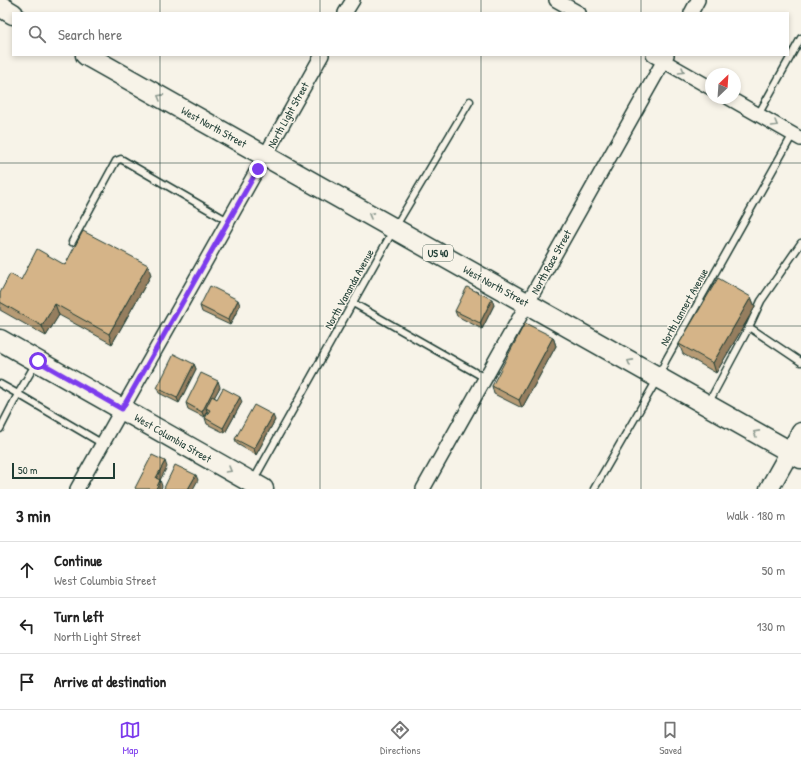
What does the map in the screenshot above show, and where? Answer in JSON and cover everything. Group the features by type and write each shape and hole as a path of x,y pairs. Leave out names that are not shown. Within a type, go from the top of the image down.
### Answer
{"main road":[{"name":"West North Street","path":"88,56 795,455"},
{"name":"West Columbia Street","path":"0,340 122,409 254,487"},
{"path":"769,489 795,455 801,432"}],"street":[{"path":"347,12 353,0"},
{"path":"556,0 577,12"},
{"path":"692,12 698,0"},
{"name":"North Light Street","path":"77,489 321,56"},
{"path":"662,57 705,84"},
{"name":"North Race Street","path":"422,489 527,304 662,57"},
{"path":"739,104 797,137"}],"lane":[{"path":"758,115 801,38"},
{"name":"North Vananda Avenue","path":"254,487 394,229 470,101"},
{"name":"North Lannert Avenue","path":"594,489 658,378 666,360 797,137"},
{"path":"72,242 116,161 121,159 228,221"},
{"path":"707,405 750,326 761,301 801,243"},
{"path":"353,303 485,378"},
{"path":"750,326 801,362"},
{"path":"0,428 38,361"},
{"path":"0,384 103,444"}],"building":[{"path":"83,231 148,265 109,334 55,304 42,326 0,302 0,293 10,274 21,280 37,249 65,265"},
{"path":"718,278 751,297 713,363 679,344"},
{"path":"210,286 238,300 228,320 200,306"},
{"path":"467,287 492,299 480,323 455,311"},
{"path":"525,323 553,337 519,400 492,386"},
{"path":"174,354 194,364 177,398 157,388"},
{"path":"201,373 218,381 202,412 186,403"},
{"path":"223,388 240,397 223,428 205,418 210,410 206,408 212,396 217,399"},
{"path":"254,405 273,415 254,449 235,439"},
{"path":"152,455 165,461 156,478 160,480 156,489 136,489 135,488"},
{"path":"175,465 196,475 188,489 164,488"}],"route":[{"path":"38,361 122,409 258,169"}]}
